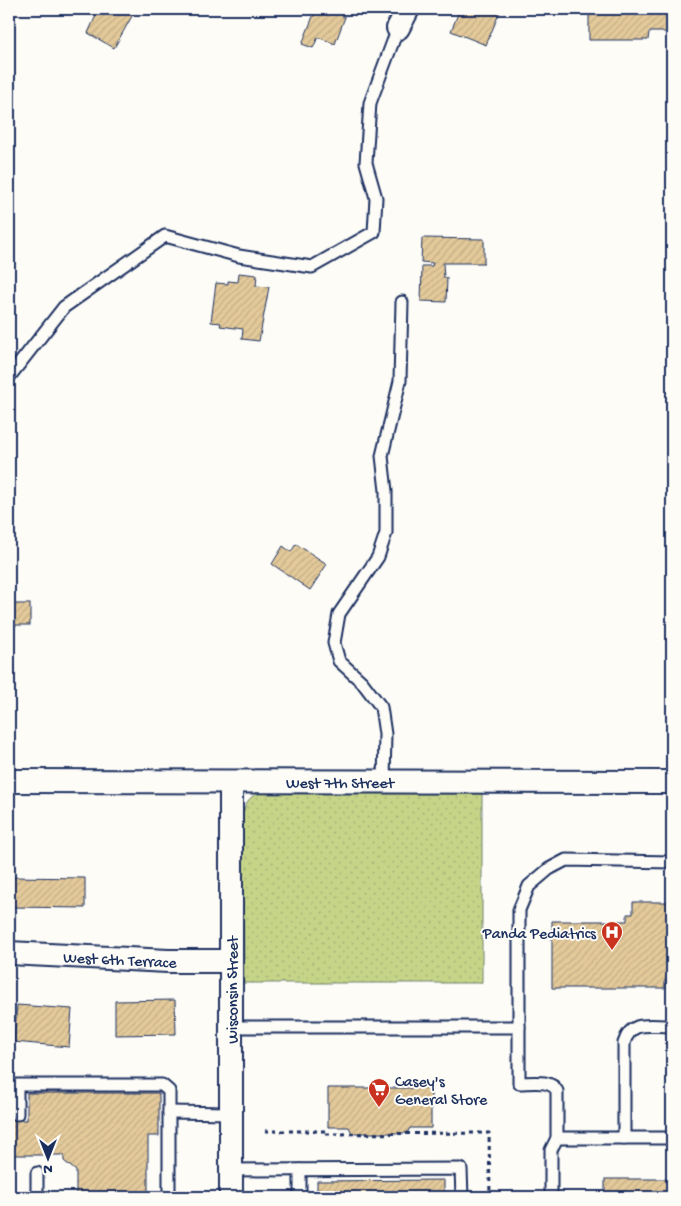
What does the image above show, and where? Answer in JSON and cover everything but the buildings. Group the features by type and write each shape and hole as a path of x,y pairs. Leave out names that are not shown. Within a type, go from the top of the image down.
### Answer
{"street":[{"name":"West 7th Street","path":"9,781 231,783 672,782"},
{"name":"Wisconsin Street","path":"231,783 232,1197"},
{"name":"West 6th Terrace","path":"9,953 168,961 231,961"}],"lane":[{"path":"9,376 64,307 165,236 239,256 312,267 374,232 376,198 366,163 370,103 403,18"},
{"path":"384,782 384,734 381,707 362,682 338,661 334,643 338,614 378,557 386,534 386,491 382,456 400,381 402,302"},
{"path":"551,1197 551,1150 557,1138 557,1092 555,1086 549,1083 519,1083 519,910 529,886 549,869 566,860 672,862"},
{"path":"624,1138 624,1043 627,1032 636,1026 669,1026 672,1028"},
{"path":"231,1027 519,1027"},
{"path":"17,1114 17,1085 162,1085 169,1091 169,1197"},
{"path":"169,1112 231,1113"},
{"path":"557,1138 672,1138"},
{"path":"231,1170 462,1169 462,1197"},
{"path":"300,1170 300,1197"},
{"path":"37,1173 37,1197"}],"path":[{"path":"265,1130 325,1131 325,1134 489,1133 490,1197"}],"green space":[{"path":"265,792 482,793 482,983 244,983 243,815 245,806 252,796"}],"place":[{"name":"Panda Pediatrics","path":"612,951"},
{"name":"Casey's General Store","path":"379,1108"}]}
